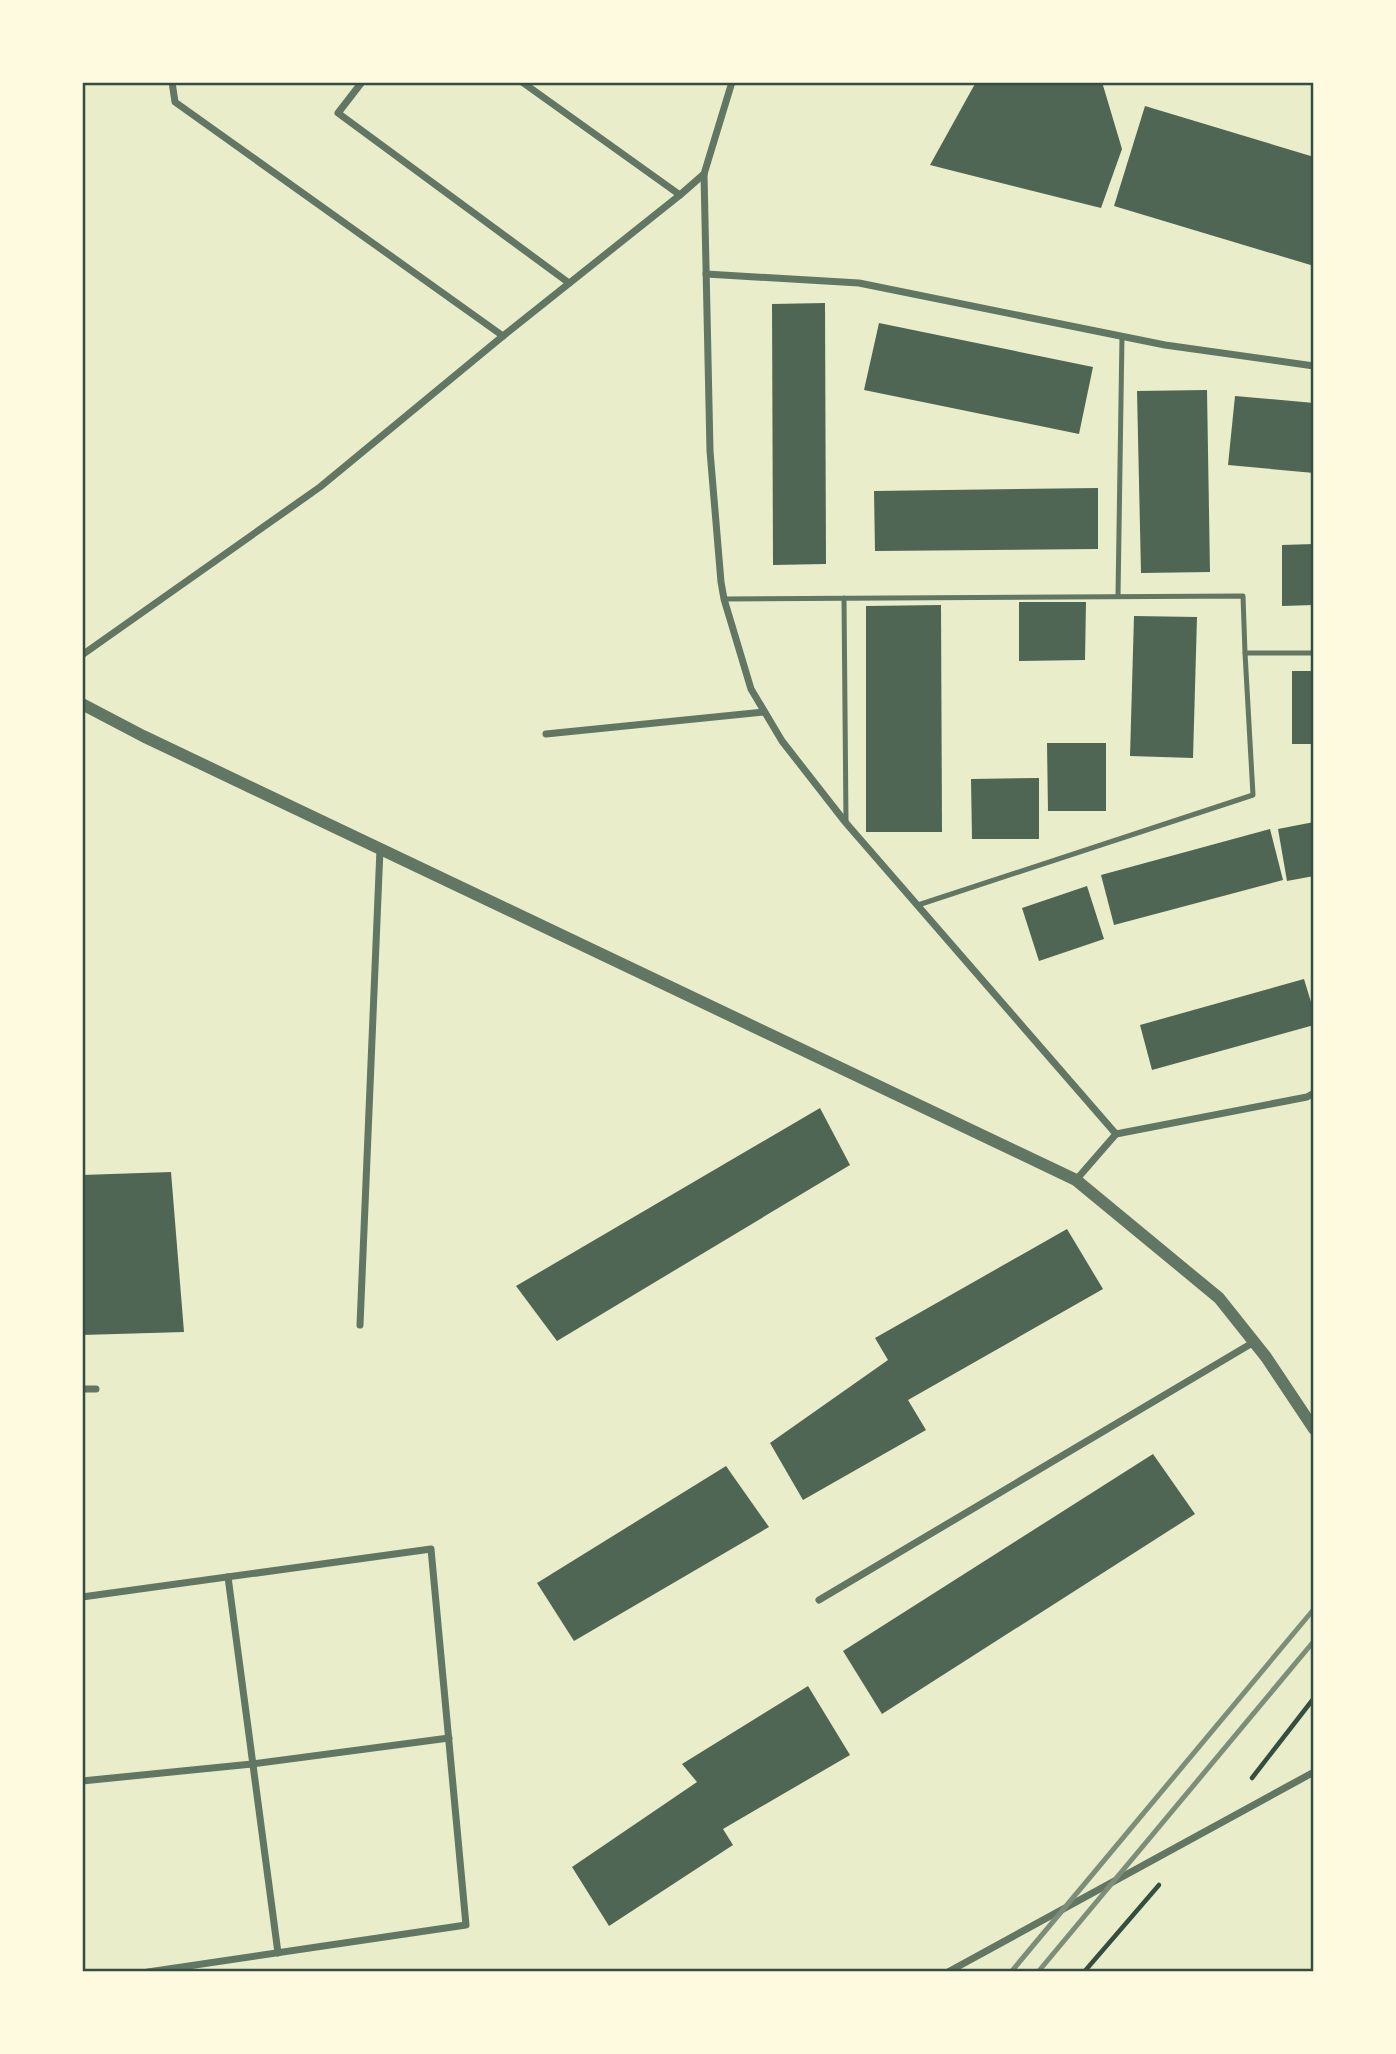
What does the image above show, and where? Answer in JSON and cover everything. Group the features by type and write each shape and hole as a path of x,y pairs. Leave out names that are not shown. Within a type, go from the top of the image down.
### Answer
{"street":[{"path":"172,82 175,102 503,336"},
{"path":"362,82 338,113 569,283"},
{"path":"522,82 680,195"},
{"path":"732,82 704,174 710,451 724,599 751,689 782,741 846,823 1116,1134"},
{"path":"82,655 320,487 704,174"},
{"path":"706,274 859,283 1165,345 1314,366"},
{"path":"82,704 143,736 1076,1180 1219,1298 1266,1357 1314,1429"},
{"path":"546,734 764,712"},
{"path":"360,1325 380,849"},
{"path":"1076,1180 1116,1134 1310,1095 1314,1103"},
{"path":"819,1600 1254,1342"},
{"path":"82,1390 96,1389"},
{"path":"82,1597 431,1549 466,1925 148,1972"},
{"path":"228,1577 278,1953"},
{"path":"82,1781 252,1764 449,1738"},
{"path":"948,1972 1314,1772"}],"lane":[{"path":"1118,596 1122,337"},
{"path":"724,599 1242,596 1253,795 918,905"},
{"path":"844,598 846,823"},
{"path":"1245,653 1314,653"}],"building":[{"path":"976,82 1102,82 1122,149 1101,208 930,165"},
{"path":"1145,106 1314,157 1314,266 1114,206"},
{"path":"825,303 826,564 773,565 772,304"},
{"path":"879,323 1093,367 1079,434 864,390"},
{"path":"1207,390 1210,572 1141,573 1137,391"},
{"path":"1235,396 1314,403 1314,473 1228,465"},
{"path":"1098,488 1098,549 875,551 874,491"},
{"path":"1314,544 1314,605 1282,606 1282,545"},
{"path":"1019,602 1086,602 1085,660 1019,661"},
{"path":"941,605 942,832 866,832 866,606"},
{"path":"1134,616 1197,617 1193,758 1130,756"},
{"path":"1292,671 1314,671 1314,744 1292,744"},
{"path":"1047,743 1106,743 1106,811 1048,811"},
{"path":"1039,778 1039,839 972,839 971,779"},
{"path":"1314,822 1314,876 1287,881 1278,829"},
{"path":"1270,829 1283,880 1114,925 1101,875"},
{"path":"1087,886 1104,939 1039,961 1022,908"},
{"path":"1304,979 1314,1012 1314,1025 1152,1070 1140,1025"},
{"path":"820,1108 850,1165 557,1341 516,1286"},
{"path":"171,1172 184,1332 82,1335 82,1175"},
{"path":"1067,1229 1103,1289 908,1400 926,1430 803,1500 770,1443 888,1360 875,1338"},
{"path":"1153,1454 1195,1514 882,1714 843,1651"},
{"path":"726,1466 769,1527 574,1641 537,1583"},
{"path":"808,1686 850,1755 723,1829 733,1845 609,1926 572,1867 697,1782 682,1764"}],"railway":[{"path":"1011,1972 1314,1609"},
{"path":"1038,1972 1314,1641"}]}
